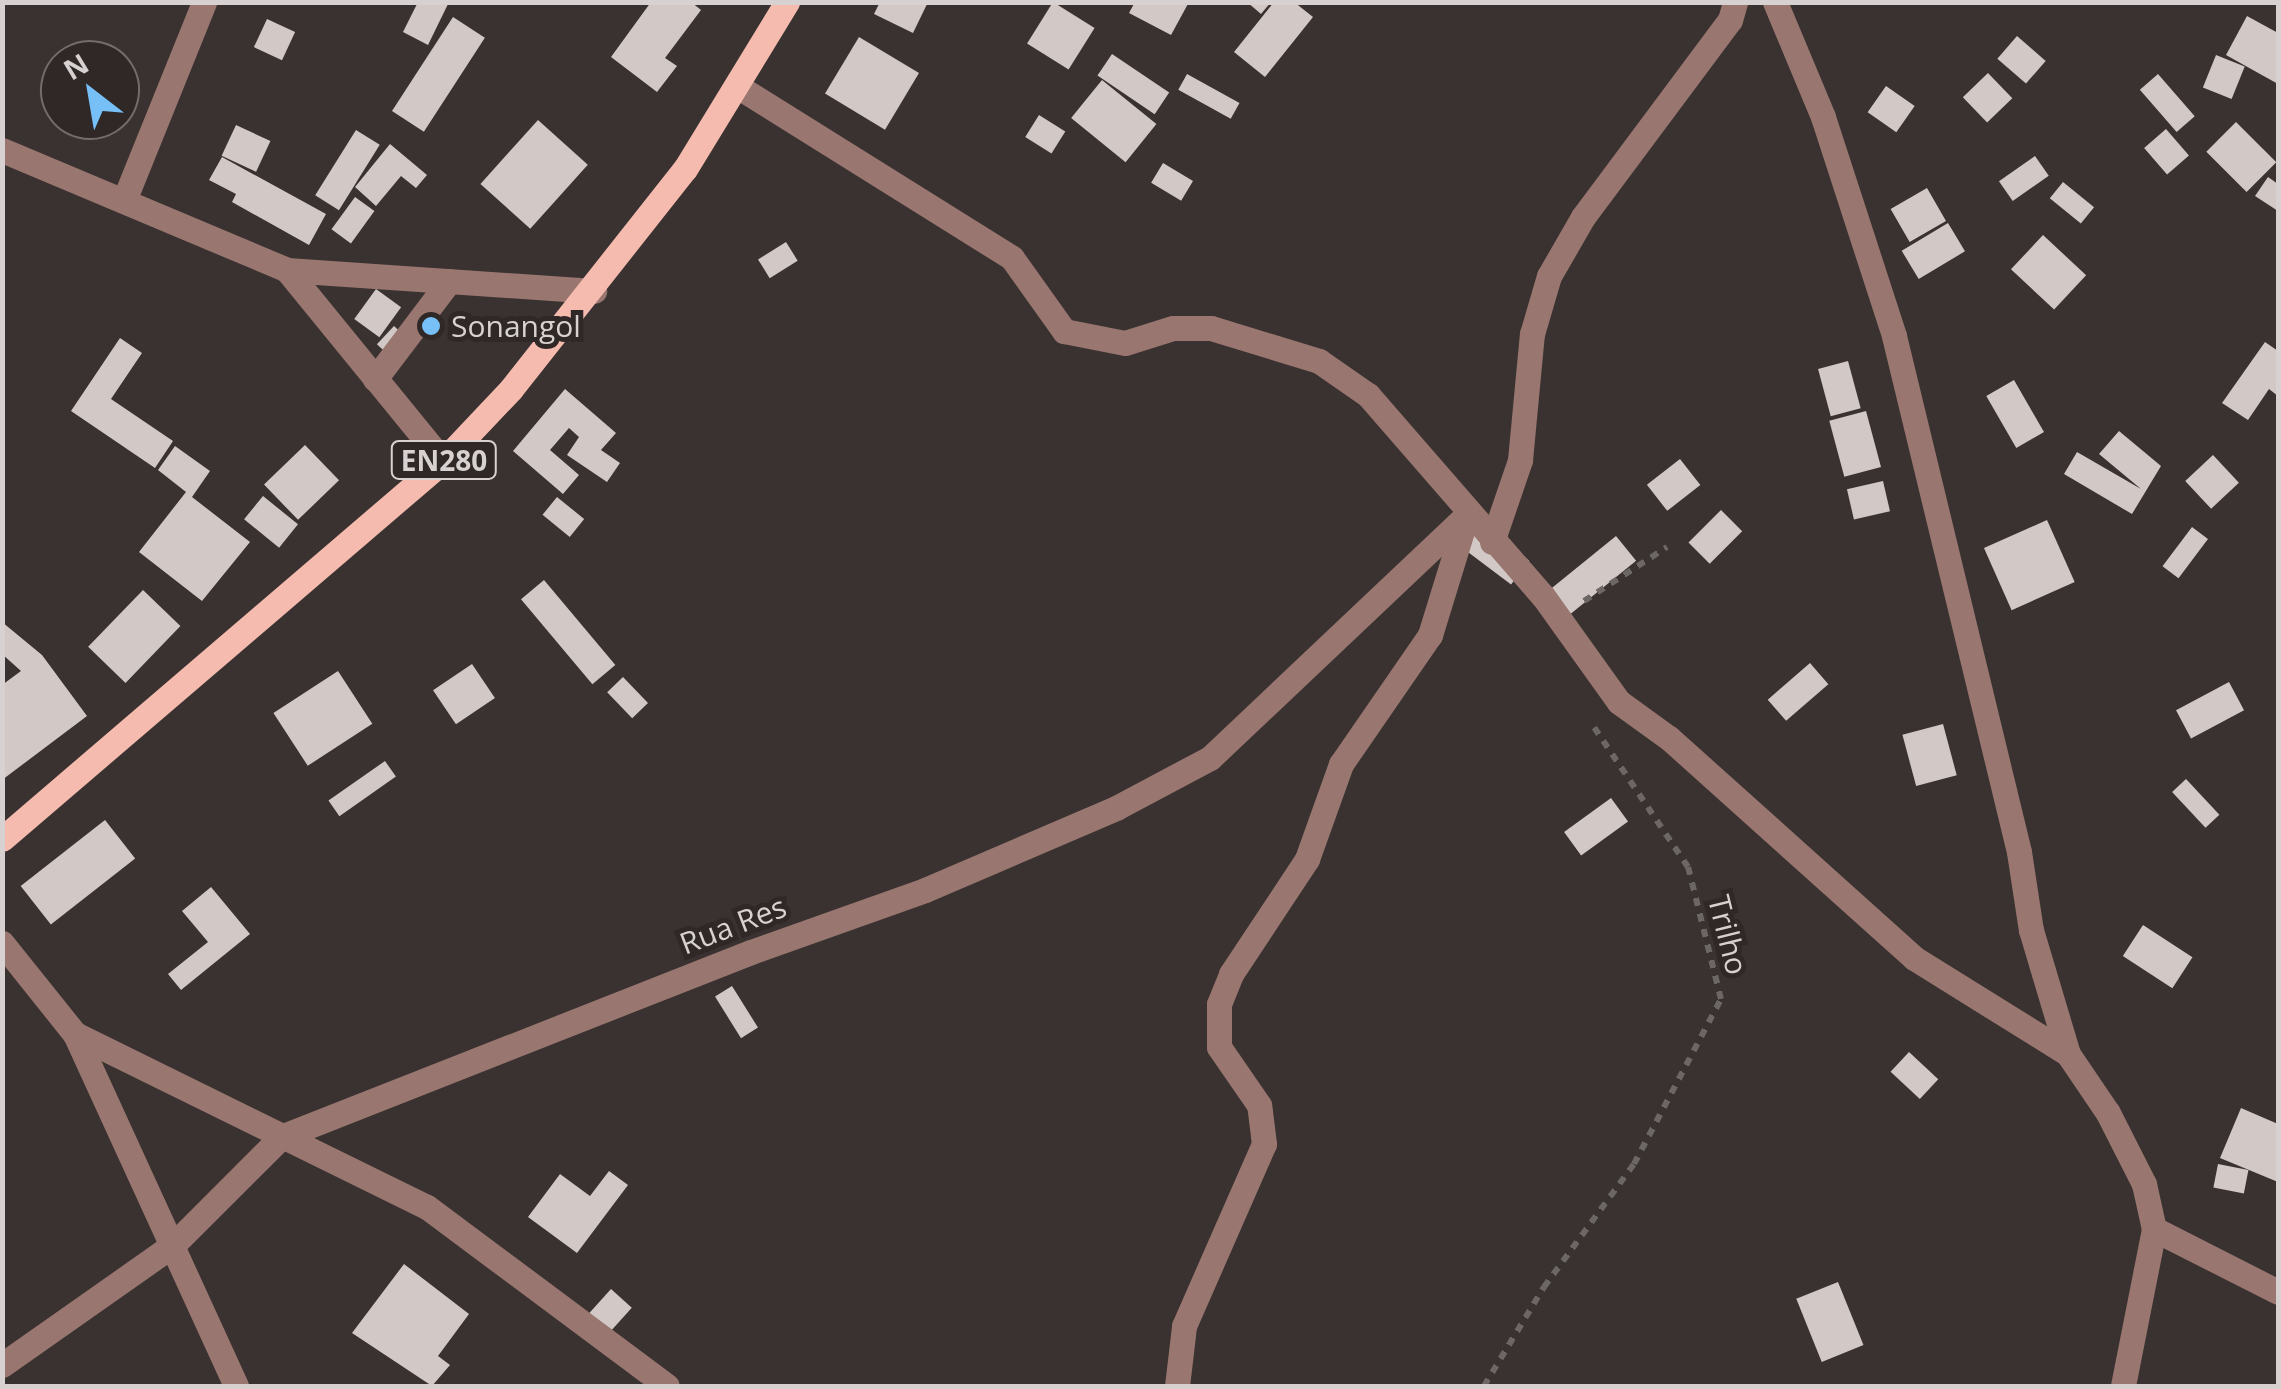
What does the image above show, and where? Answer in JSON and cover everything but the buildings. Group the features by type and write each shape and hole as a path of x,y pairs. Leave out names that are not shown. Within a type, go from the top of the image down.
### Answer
{"main road":[{"name":"EN280","path":"5,834 442,461 594,291 737,86 786,2"}],"street":[{"path":"125,198 204,2"},
{"path":"1492,542 1520,460 1532,334 1549,276 1583,217 1730,20 1735,2"},
{"path":"1775,2 1823,117 1894,336 2019,852 2031,930 2068,1054 2144,1184 2154,1230 2123,1386"},
{"path":"737,86 1012,258 1064,331 1125,343 1172,328 1211,328 1319,360 1368,396 1558,618 1618,702 1669,738 1914,958 2068,1054"},
{"path":"2,150 125,198 287,270 594,291"},
{"path":"287,270 442,461"},
{"path":"375,378 450,282"},
{"path":"1177,1386 1184,1326 1264,1144 1259,1105 1219,1047 1219,1004 1231,974 1308,859 1341,764 1430,635 1467,516"},
{"name":"Rua Res","path":"2,1365 173,1245 281,1137 751,952 925,890 1116,808 1210,758 1467,516"},
{"path":"2,943 76,1034 236,1386"},
{"path":"76,1034 427,1207 667,1386"},
{"path":"2154,1230 2278,1292"}],"path":[{"path":"1558,618 1667,547"},
{"name":"Trilho","path":"1484,1386 1544,1286 1634,1164 1721,999 1688,867 1588,718"}],"place":[{"name":"Sonangol","path":"431,326"}]}
